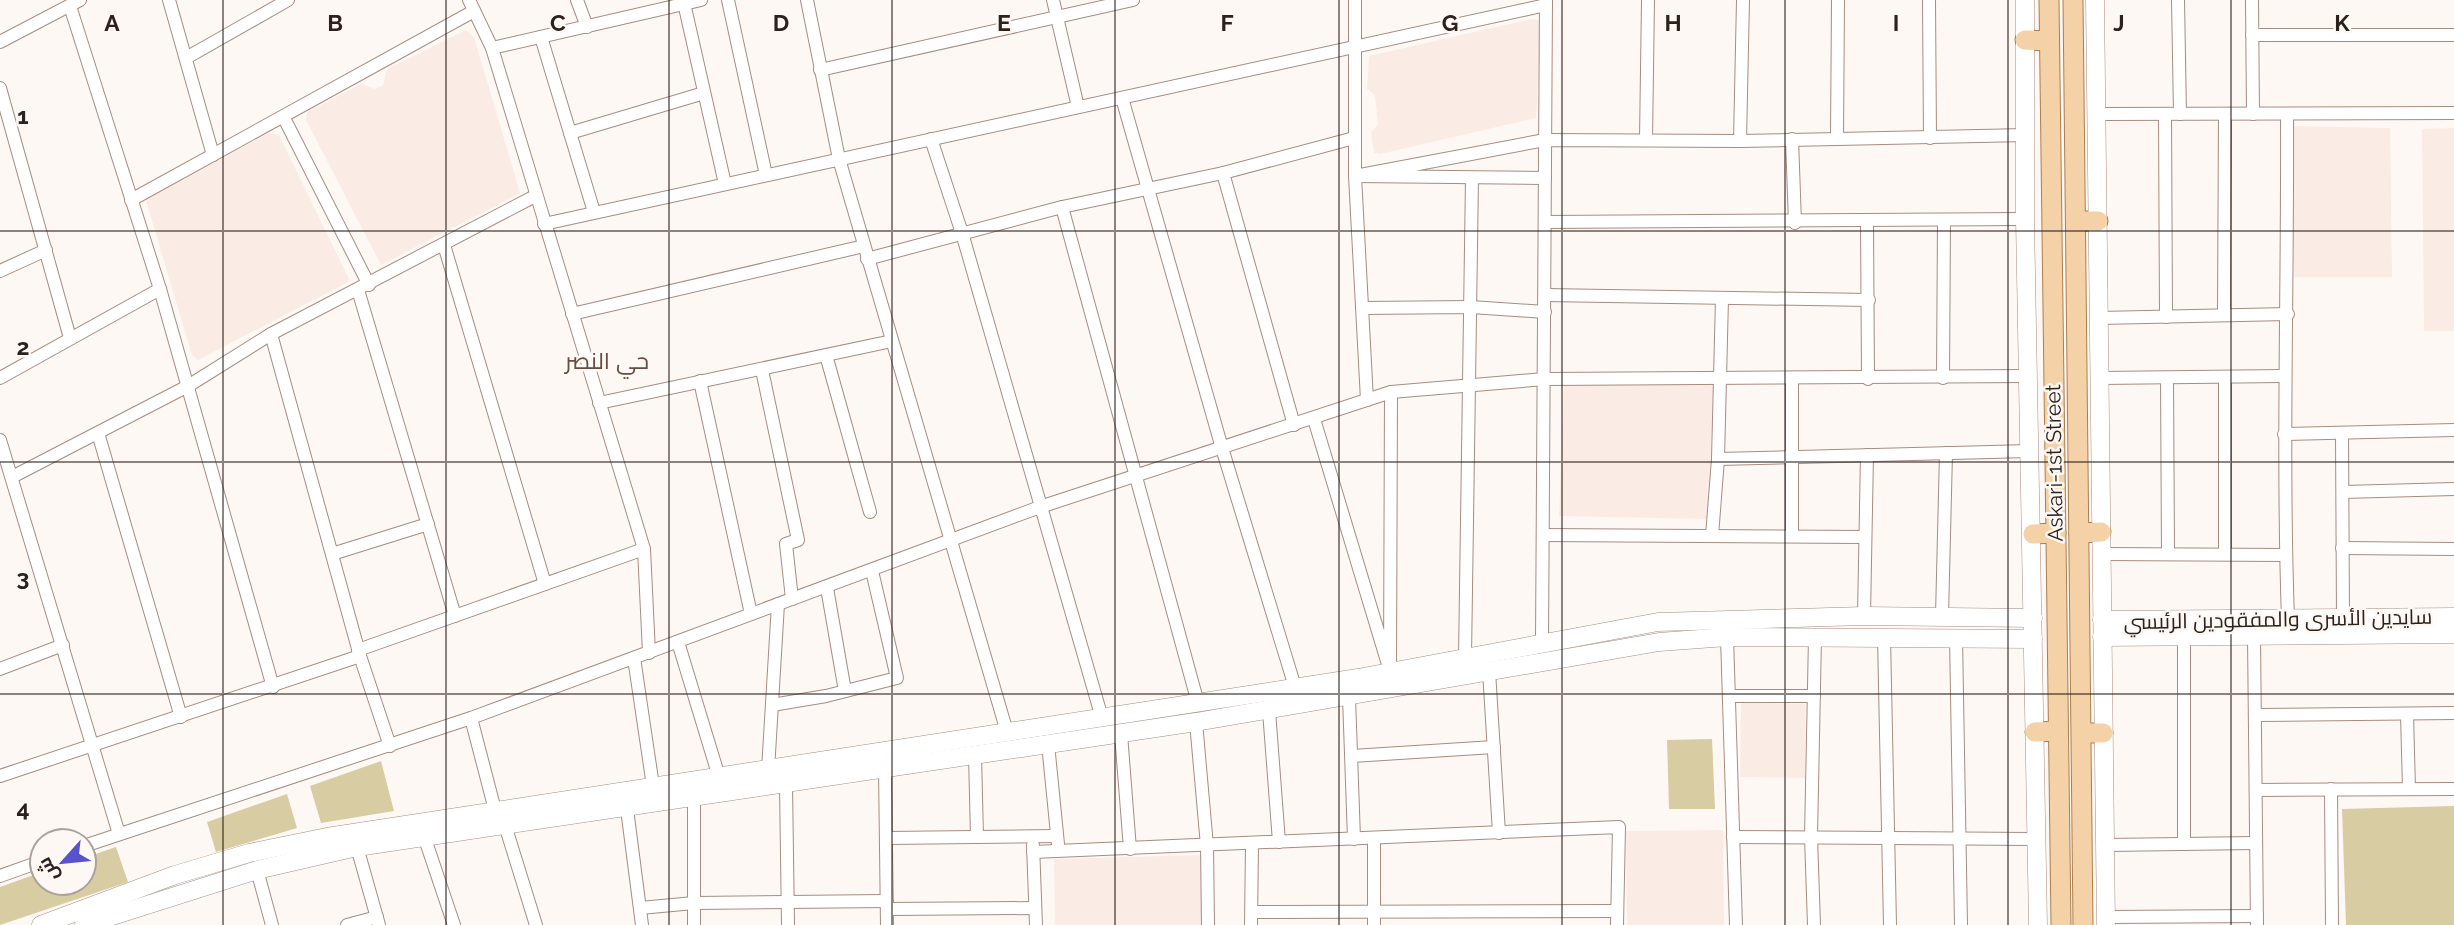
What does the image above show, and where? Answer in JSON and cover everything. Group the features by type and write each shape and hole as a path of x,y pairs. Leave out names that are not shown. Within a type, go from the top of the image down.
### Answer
{"main road":[{"path":"2025,0 2027,376 2033,534 2038,925"},
{"name":"Askari-1st Street","path":"2049,0 2061,925"},
{"name":"Askari-1st Street","path":"2073,0 2084,925"},
{"path":"2095,0 2106,921"},
{"path":"2025,40 2049,41"},
{"path":"2076,221 2098,221"},
{"path":"2079,533 2101,532"},
{"path":"2033,534 2056,533"},
{"path":"84,925 257,870 357,847 627,809 975,755 1102,718 1390,671 1658,622 1864,616 2033,618"},
{"path":"1965,637 1975,617"},
{"name":"سايدين الأسرى والمفقودين الرئيسي","path":"2102,629 2288,619 2454,617"},
{"path":"2057,619 2080,618"},
{"path":"2102,629 2184,636 2454,634"},
{"path":"41,925 175,875 249,853 401,823 1007,732 1046,735 1121,734 1269,711 1659,642 1727,637 2033,639"},
{"path":"2057,640 2080,641"},
{"path":"2035,732 2058,732"},
{"path":"2082,733 2103,733"}],"street":[{"path":"169,0 213,155"},
{"path":"186,58 288,0"},
{"path":"577,0 587,27"},
{"path":"492,48 701,0"},
{"path":"728,0 766,175"},
{"path":"807,0 839,159 1007,732"},
{"path":"1053,0 1078,107"},
{"path":"820,70 1133,0"},
{"path":"1355,0 1355,176 1367,400"},
{"path":"1646,140 1648,0"},
{"path":"1740,141 1743,0"},
{"path":"1837,138 1838,0"},
{"path":"1929,0 1930,138"},
{"path":"2178,0 2180,114"},
{"path":"2252,0 2253,114"},
{"path":"544,223 1354,47 1546,2 1542,642"},
{"path":"0,42 75,3 131,200 160,289 273,687"},
{"path":"684,3 725,184"},
{"path":"131,200 285,118 472,6 492,48 643,549 649,653"},
{"path":"2252,35 2454,36"},
{"path":"541,37 594,212"},
{"path":"0,88 70,338"},
{"path":"570,132 705,93"},
{"path":"1122,97 1222,448 1295,687"},
{"path":"2098,114 2454,113"},
{"path":"2165,114 2166,317"},
{"path":"2224,315 2225,114"},
{"path":"2287,114 2288,314 2284,434 2288,619"},
{"path":"285,118 364,288 455,616"},
{"path":"1355,176 1545,140 1740,141 2026,135"},
{"path":"572,314 962,233 1148,186 1223,173 1354,138"},
{"path":"931,139 962,233 1102,718"},
{"path":"1792,139 1794,223"},
{"path":"1223,173 1294,425"},
{"path":"1355,176 1545,178"},
{"path":"1465,657 1472,178"},
{"path":"12,477 187,386 271,334 364,288 535,196"},
{"path":"1062,206 1198,703"},
{"path":"1545,222 1794,223 2025,219"},
{"path":"1942,378 1944,221"},
{"path":"1867,222 1868,379"},
{"path":"444,245 545,584"},
{"path":"0,271 46,250"},
{"path":"0,378 160,289"},
{"path":"1545,295 1869,300"},
{"path":"1713,536 1722,298"},
{"path":"1362,308 1471,307 1545,312"},
{"path":"2099,318 2288,314"},
{"path":"271,334 359,653 390,746"},
{"path":"598,403 892,341"},
{"path":"826,355 870,512"},
{"path":"762,370 798,540 786,544 792,599"},
{"path":"98,841 471,718 1040,507 1391,392 1545,379 2027,376"},
{"path":"2099,378 2284,376"},
{"path":"2225,377 2225,554"},
{"path":"2167,378 2168,554"},
{"path":"1792,379 1792,537"},
{"path":"700,381 751,614"},
{"path":"1390,671 1391,392"},
{"path":"1314,419 1390,671"},
{"path":"2284,434 2454,430"},
{"path":"98,433 181,717"},
{"path":"2342,433 2343,618"},
{"path":"0,440 119,834"},
{"path":"1718,459 2029,451"},
{"path":"1942,616 1946,453"},
{"path":"1864,616 1867,455"},
{"path":"2343,492 2454,489"},
{"path":"332,554 428,524"},
{"path":"1543,534 1865,537"},
{"path":"2342,548 2454,549"},
{"path":"0,776 273,687 455,616 643,549"},
{"path":"2101,554 2285,555"},
{"path":"772,705 897,678 872,571"},
{"path":"827,588 845,691"},
{"path":"768,770 778,604"},
{"path":"2184,636 2184,844"},
{"path":"2106,921 2257,920 2253,636"},
{"path":"1727,637 1736,925"},
{"path":"1814,925 1811,837 1815,637"},
{"path":"1884,637 1889,925"},
{"path":"1961,925 1960,839 1965,637"},
{"path":"678,642 719,777"},
{"path":"0,669 63,645"},
{"path":"634,658 653,786"},
{"path":"1489,671 1499,832"},
{"path":"1729,696 1814,696"},
{"path":"1349,697 1354,839"},
{"path":"1269,711 1279,842"},
{"path":"2407,713 2409,789"},
{"path":"2255,715 2454,713"},
{"path":"471,718 495,810"},
{"path":"1196,722 1207,846 1208,925"},
{"path":"1121,734 1130,849"},
{"path":"1046,735 1058,852"},
{"path":"1352,756 1494,747"},
{"path":"975,755 977,837"},
{"path":"885,769 887,925"},
{"path":"786,785 788,925"},
{"path":"2331,789 2332,925"},
{"path":"2256,790 2454,789"},
{"path":"694,798 694,925"},
{"path":"627,809 642,925"},
{"path":"505,825 536,925"},
{"path":"1033,852 1619,827 1617,925"},
{"path":"424,836 454,925"},
{"path":"1033,836 1036,925"},
{"path":"887,838 1057,836"},
{"path":"1733,837 2036,839"},
{"path":"1374,838 1374,925"},
{"path":"1252,844 1252,918 1374,911 1617,911"},
{"path":"2106,845 2256,844"},
{"path":"347,925 378,921 357,847"},
{"path":"0,876 28,866"},
{"path":"257,870 272,925"},
{"path":"640,908 694,903 1035,908"},
{"path":"1491,911 1491,925"}],"shaded area":[{"path":"1531,19 1539,20 1541,26 1536,118 1380,154 1374,153 1371,132 1378,125 1375,95 1367,89 1369,56"},
{"path":"466,30 474,37 520,193 381,265 306,120 307,112 361,84 375,89 383,85 387,69"},
{"path":"2291,126 2390,128 2392,277 2294,277"},
{"path":"2454,128 2454,331 2424,331 2422,129"},
{"path":"269,133 279,135 350,281 198,360 192,355 145,197"},
{"path":"1564,382 1713,385 1709,519 1559,516"},
{"path":"1741,703 1805,704 1805,778 1740,777"},
{"path":"1712,739 1715,809 1669,809 1667,740"},
{"path":"381,761 394,811 321,823 310,786"},
{"path":"287,794 297,828 216,852 207,822"},
{"path":"2454,806 2454,925 2346,925 2342,809"},
{"path":"1723,830 1724,925 1627,925 1626,831"},
{"path":"116,847 128,882 98,892 98,853"},
{"path":"1201,855 1203,925 1055,925 1054,859"},
{"path":"28,877 28,897 83,897 0,925 0,887"}],"district":[{"name":"حي النصر","path":"607,360"}]}
